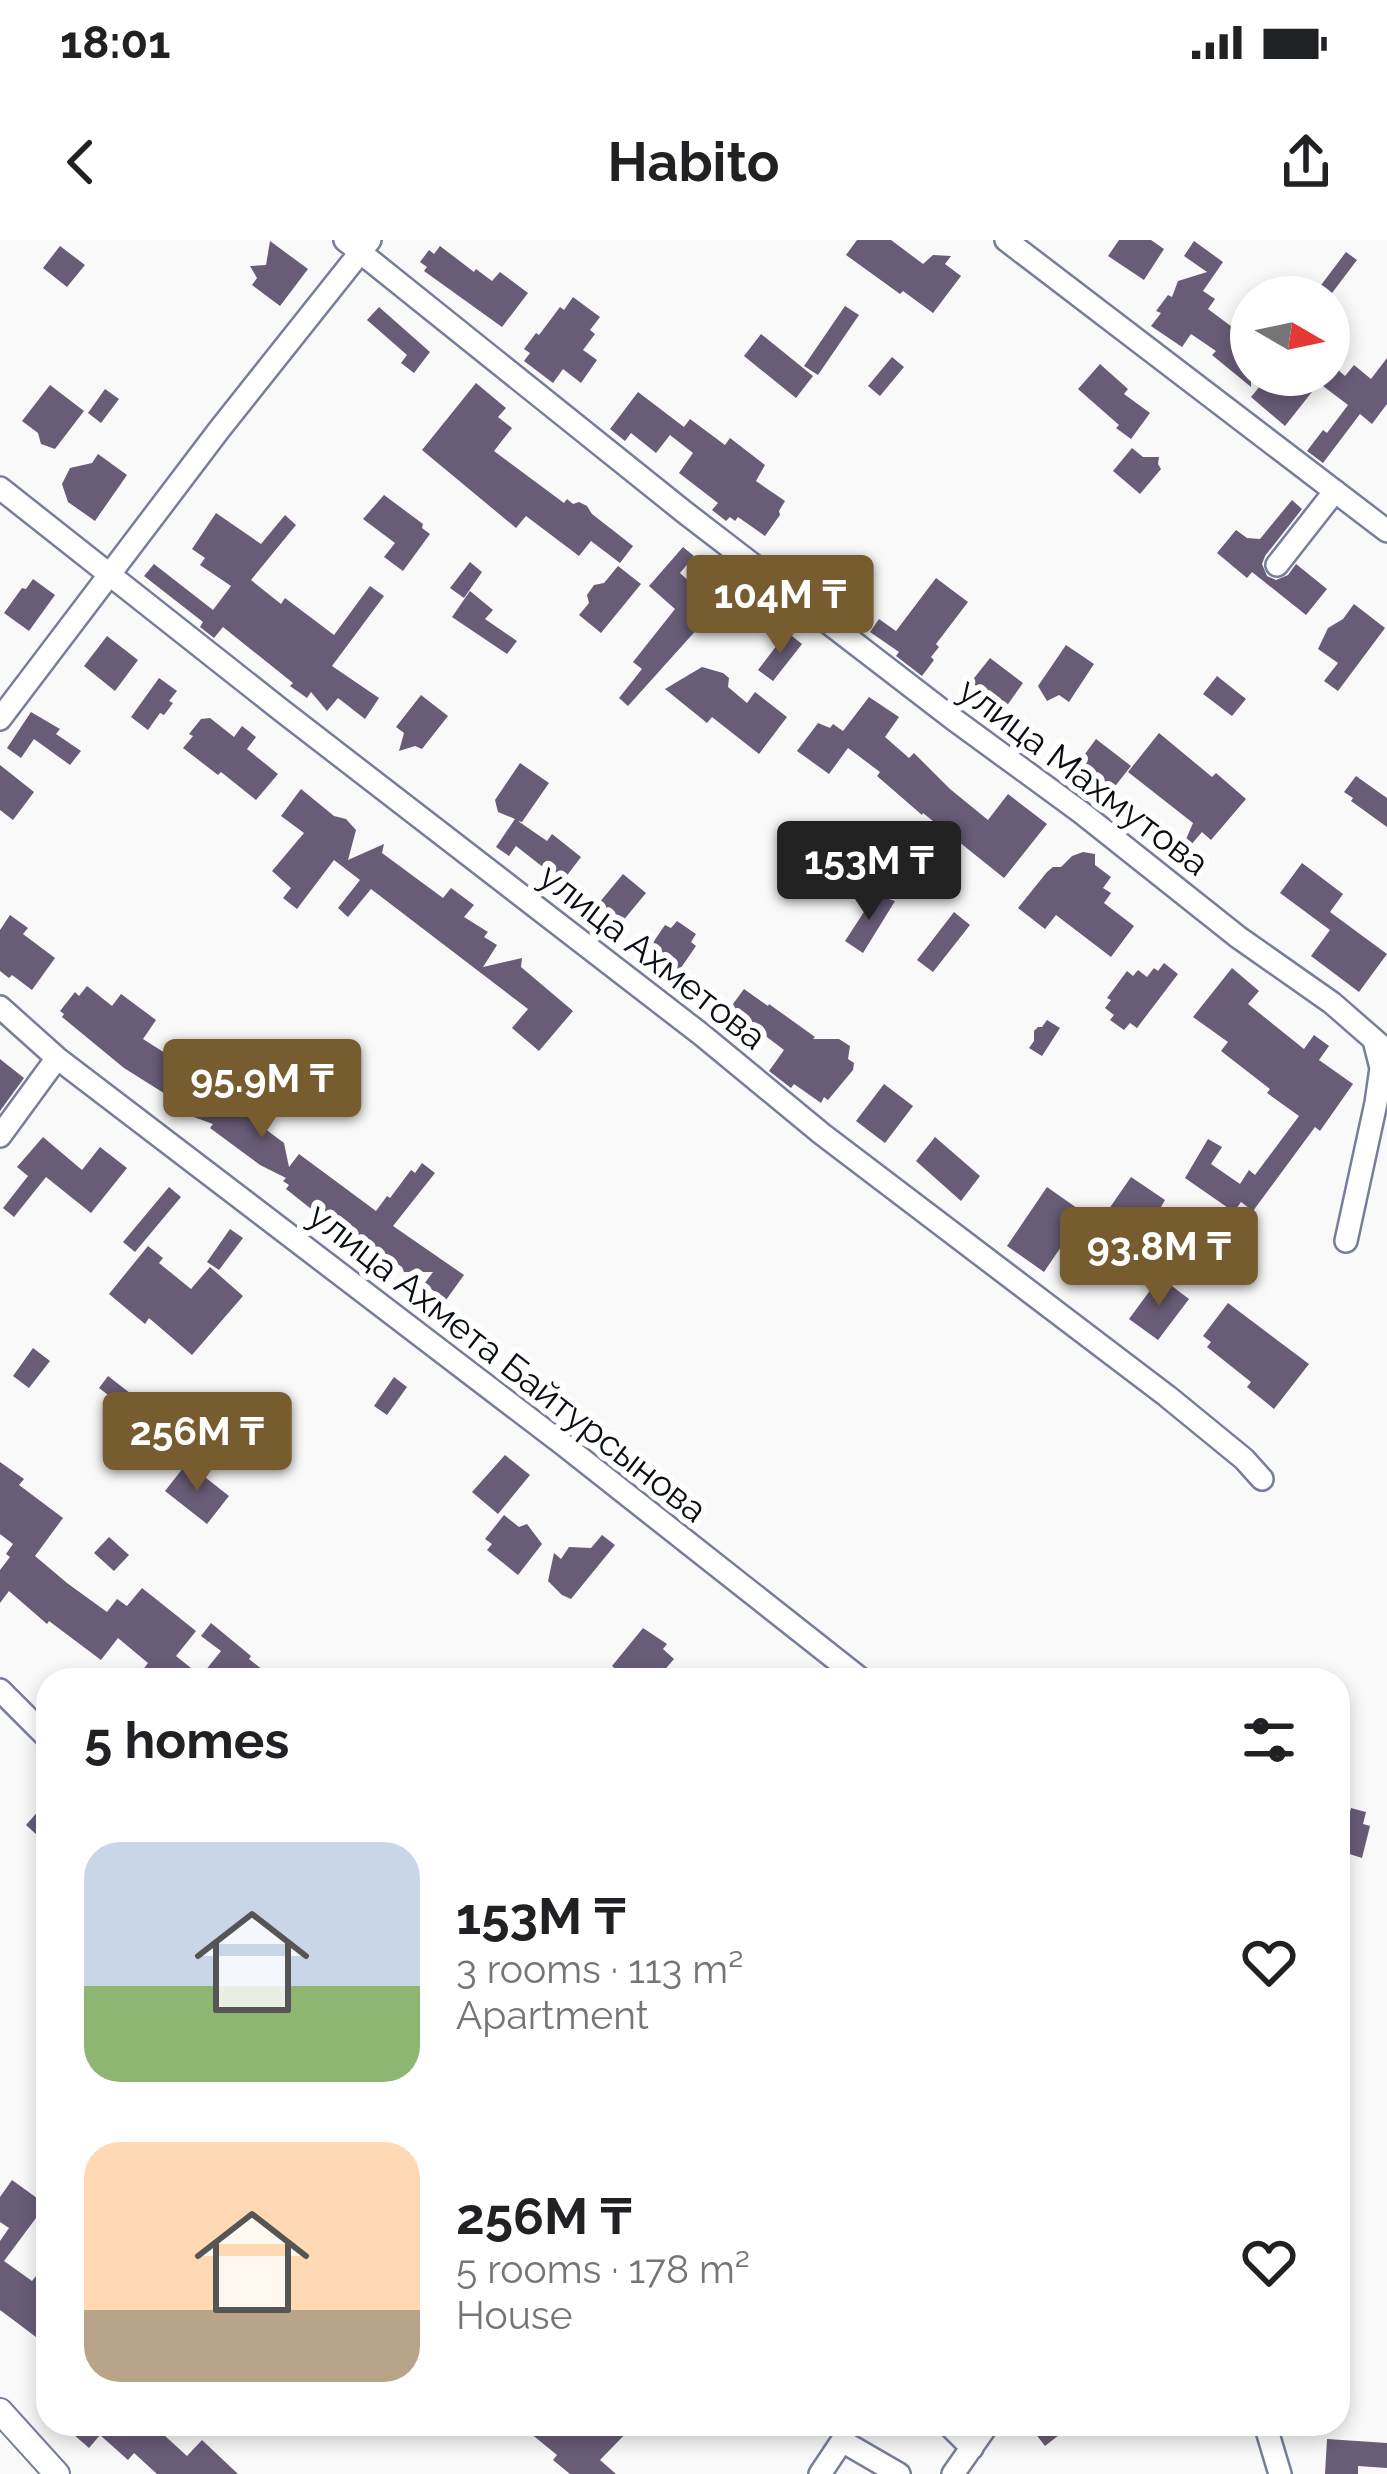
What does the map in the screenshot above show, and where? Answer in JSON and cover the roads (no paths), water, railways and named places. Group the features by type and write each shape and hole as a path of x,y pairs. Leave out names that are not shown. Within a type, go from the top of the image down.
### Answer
{"street":[{"path":"1006,240 1387,531"},
{"path":"0,718 359,244"},
{"name":"улица Махмутова","path":"359,244 683,511 1238,937 1332,1003 1380,1045"},
{"name":"улица Ахметова","path":"0,488 702,1035 822,1134 1148,1381 1262,1479"},
{"path":"1277,565 1335,491"},
{"name":"улица Ахмета Байтурсынова","path":"0,1007 57,1058 847,1668"},
{"path":"1346,1240 1376,1103 1380,1045"},
{"path":"0,1136 57,1058"},
{"path":"0,1690 36,1726"},
{"path":"0,2411 57,2474"},
{"path":"960,2436 972,2448"},
{"path":"953,2474 980,2436"},
{"path":"1269,2436 1280,2474"},
{"path":"820,2474 842,2441 899,2474"}]}
